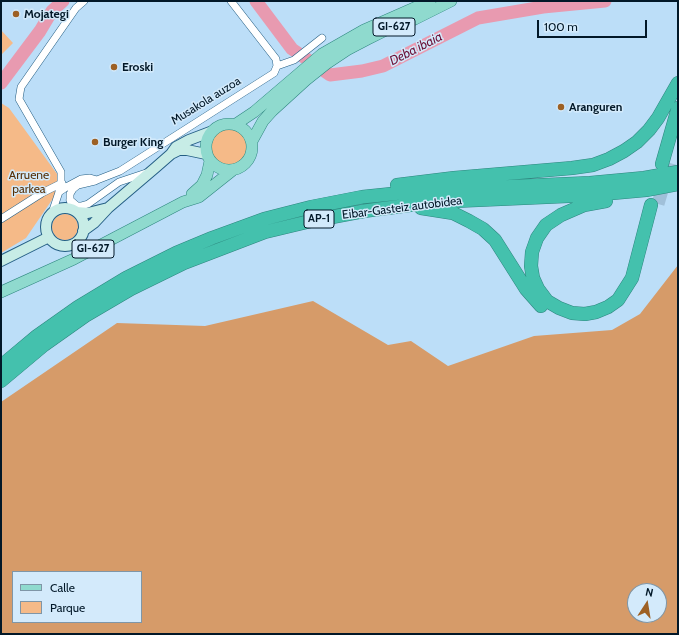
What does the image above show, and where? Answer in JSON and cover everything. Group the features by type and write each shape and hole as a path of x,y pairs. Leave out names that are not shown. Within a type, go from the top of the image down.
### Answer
{"highway":[{"path":"264,220 293,207 369,189 454,178 593,165 609,159 637,142 649,130 664,109 678,83"},
{"path":"670,166 678,108"},
{"path":"670,166 678,134"},
{"name":"Eibar-Gasteiz autobidea","path":"1,366 38,336 78,307 126,278 176,253 212,238 264,220 311,207 362,197 430,190 590,183 644,178 670,166"},
{"path":"408,206 453,213 483,229 494,240 526,289 539,304 562,319 588,322 598,320 617,310 626,302 632,292 641,273 654,204 632,278 618,300 596,312 585,314 572,313 547,301 538,289 533,278 531,266 532,252 537,238 546,226 561,215 584,205 643,196 678,185"},
{"name":"Eibar-Gasteiz autobidea","path":"1,381 44,345 85,316 131,289 184,263 265,232 296,224 364,211 433,202 591,195 646,190 678,185"}],"main road":[{"name":"GI-627","path":"183,202 202,185 207,175 208,158 205,142 210,132 216,127 222,124 236,124 364,30 430,1"},
{"name":"GI-627","path":"336,51 414,19 451,1"},
{"name":"GI-627","path":"1,292 74,259 183,202 199,197 233,170 244,165 248,161 252,149 252,141 263,122 303,76"},
{"path":"236,124 243,128 252,141"},
{"path":"208,158 216,167 224,170 233,170"}],"street":[{"path":"84,1 76,8 21,87 18,99 60,170 62,183 60,192 47,222 46,229 49,236 59,244 70,244 80,238 83,231 83,221 73,207 70,194 73,188 78,185 94,183 97,180"},
{"path":"231,1 274,57 277,66"},
{"name":"Musakola auzoa","path":"60,192 81,179 90,178 97,180 120,171 274,73 277,66 294,60 320,39"},
{"name":"Musakola auzoa","path":"83,231 94,223 108,208 171,154 176,147 210,132"},
{"path":"171,154 180,150 187,150 208,158"},
{"path":"52,213 62,208 88,204 119,182 150,172"},
{"path":"1,219 42,193 62,183"},
{"path":"73,207 88,213 108,208"},
{"path":"1,261 49,236"}],"green space":[{"path":"1,30 13,43 1,55"},
{"name":"Arruene parkea","path":"1,103 9,108 60,178 54,197 26,238 1,253"},
{"path":"232,127 239,130 245,136 248,147 247,155 239,164 232,167 224,167 217,164 209,155 208,143 211,136 220,128"},
{"path":"65,214 74,218 78,227 74,236 65,240 56,236 52,227 56,218"}],"shaded area":[{"path":"678,265 678,634 1,634 1,402 117,323 205,326 313,301 388,345 411,341 448,366 534,336 612,330 640,314"}],"waterway":[{"name":"Deba ibaia","path":"1,83 40,31 52,11 63,1"},
{"name":"Deba ibaia","path":"256,1 292,49 330,75 362,71 383,66 478,18 543,7 605,1"}],"tunnel":[{"path":"658,204 670,163"}],"place":[{"name":"Mojategi","path":"16,14"},
{"name":"Eroski","path":"114,67"},
{"name":"Aranguren","path":"561,107"},
{"name":"Burger King","path":"95,142"}]}
